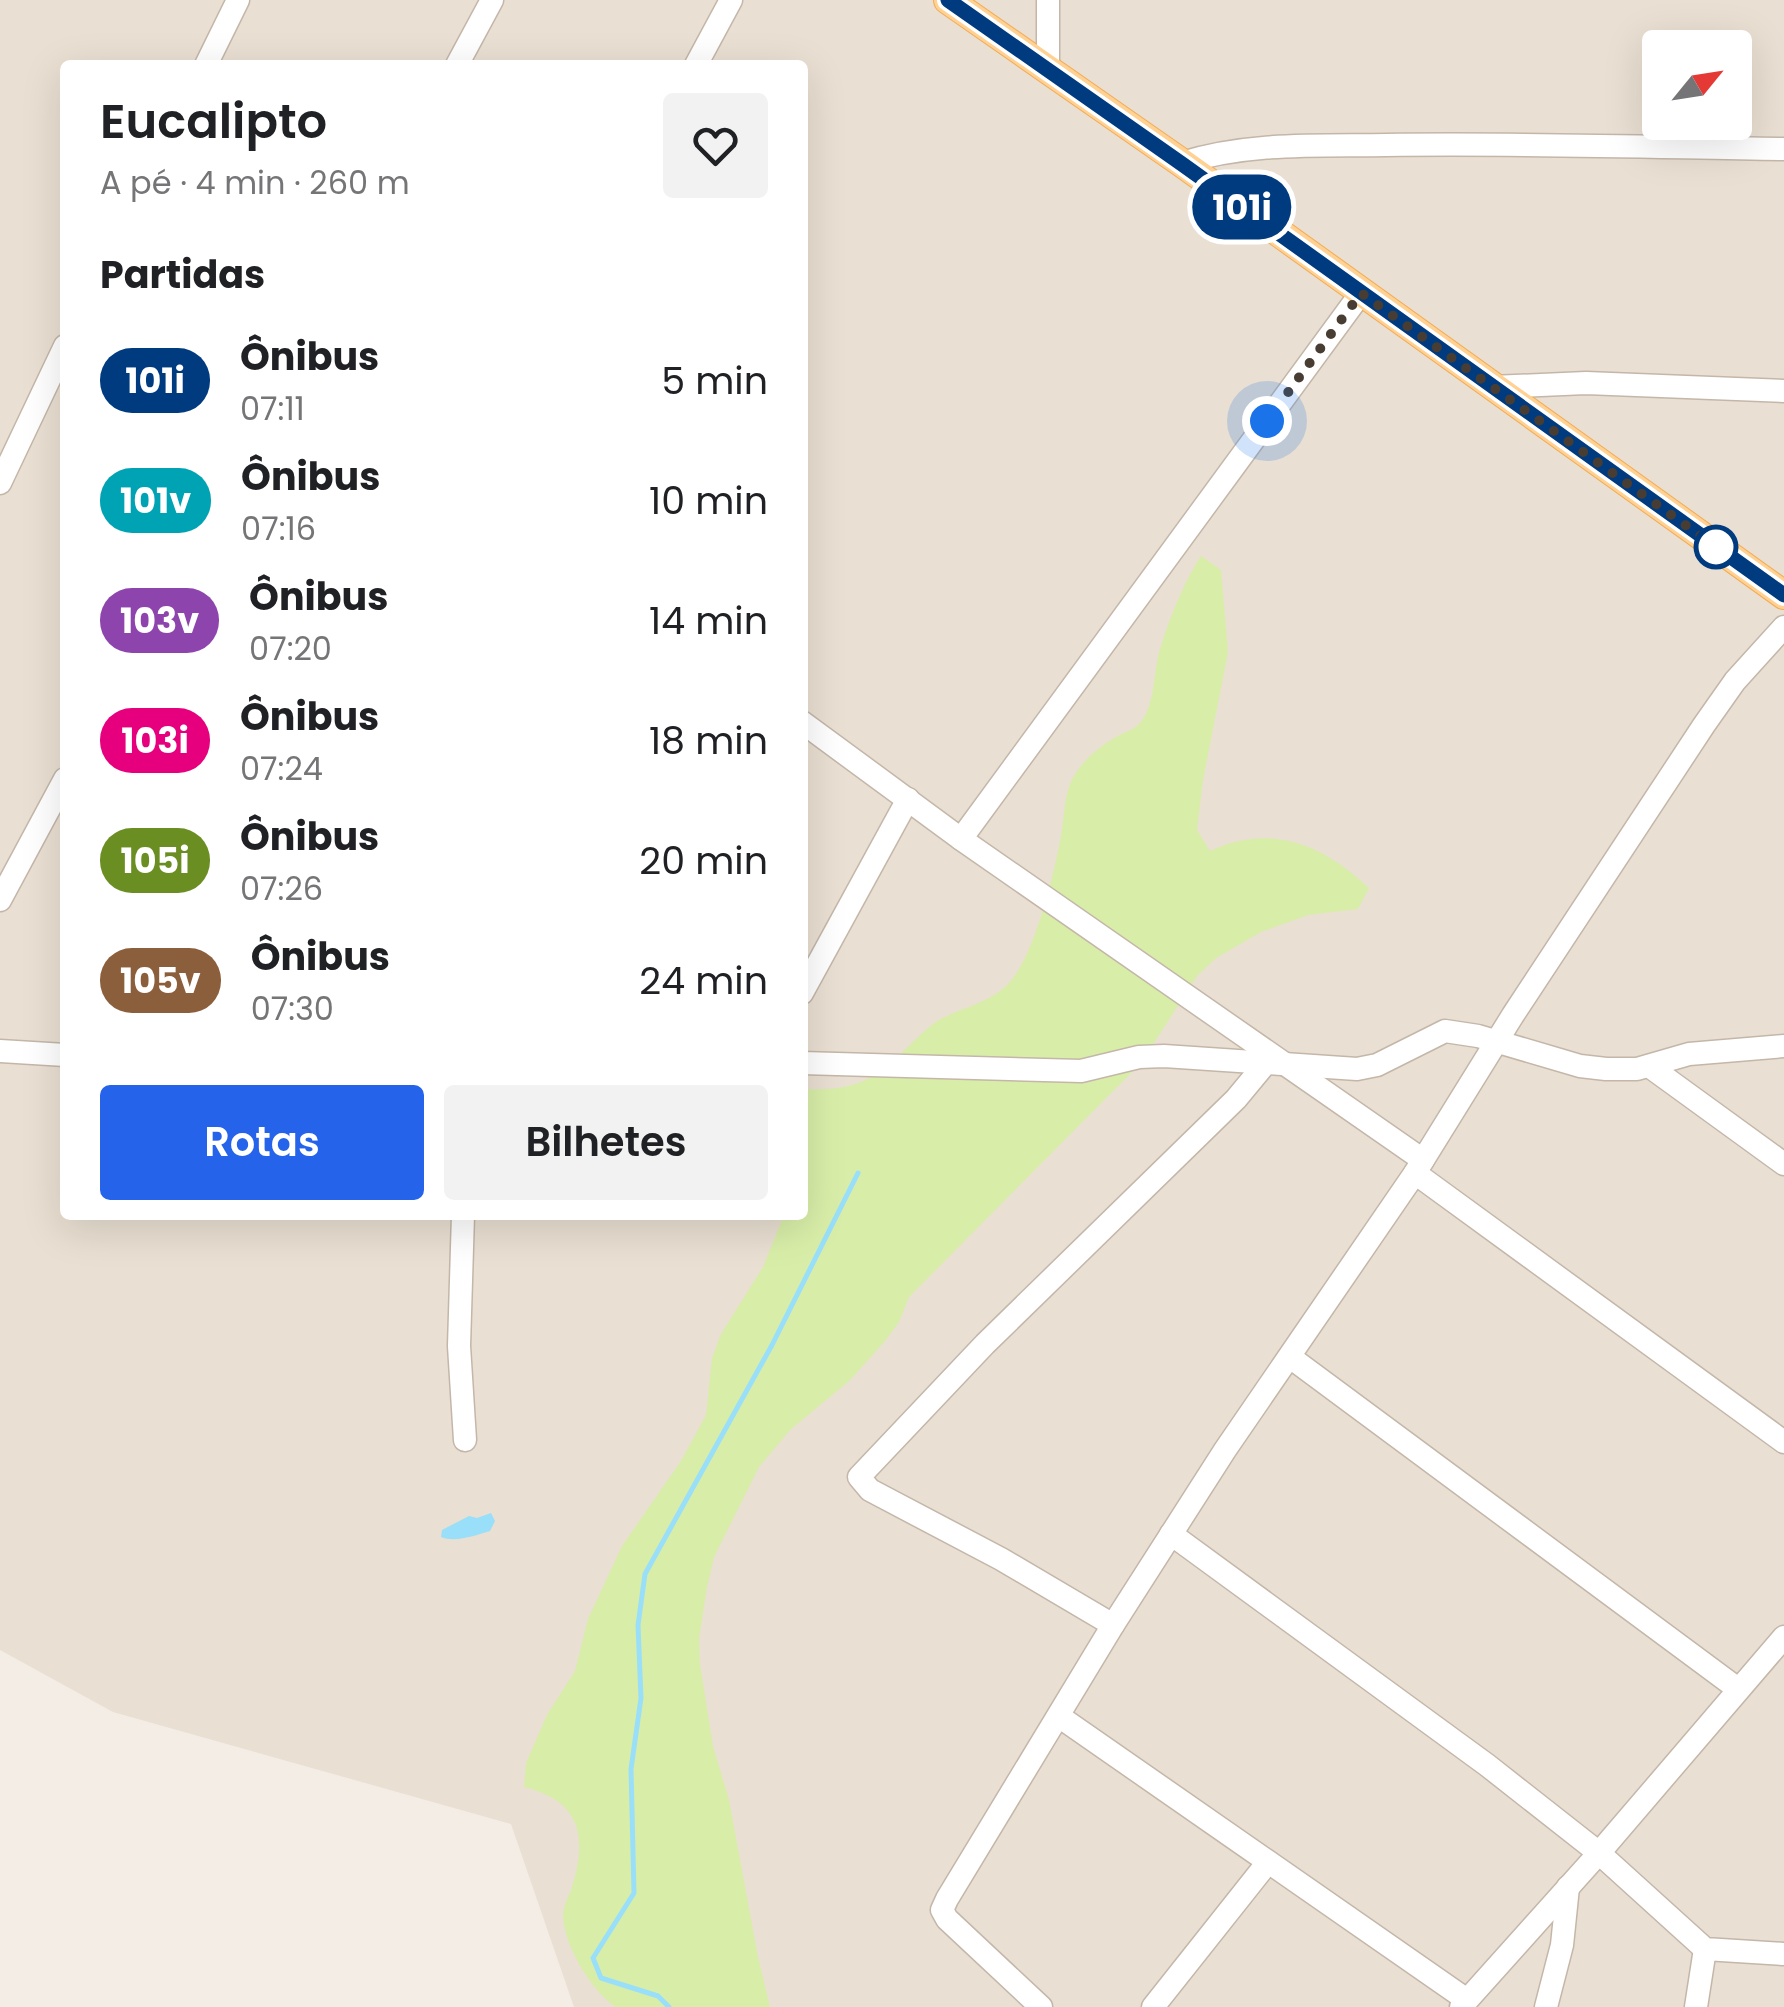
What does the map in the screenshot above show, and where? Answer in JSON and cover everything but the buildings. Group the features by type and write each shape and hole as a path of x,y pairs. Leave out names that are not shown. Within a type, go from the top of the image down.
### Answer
{"main road":[{"path":"948,0 1784,596"}],"street":[{"path":"208,60 238,0"},
{"path":"459,60 492,0"},
{"path":"699,60 731,0"},
{"path":"1048,0 1048,72"},
{"path":"1182,164 1216,152 1276,147 1609,145 1784,149"},
{"path":"961,839 1361,293"},
{"path":"0,483 60,357"},
{"path":"1492,387 1586,383 1784,391"},
{"path":"1041,2007 946,1919 942,1910 1171,1534 1419,1166 1495,1042 1704,726 1735,681 1784,627"},
{"path":"808,733 1292,1066 1784,1442"},
{"path":"0,900 60,788"},
{"path":"808,982 908,799"},
{"path":"808,1063 1081,1071 1139,1057 1164,1056 1369,1068 1446,1031 1580,1066 1637,1070 1689,1054 1784,1046"},
{"path":"0,1051 60,1055"},
{"path":"1113,1625 1001,1559 870,1490 859,1477 947,1382 1236,1099 1265,1064"},
{"path":"1649,1066 1784,1164"},
{"path":"463,1220 460,1346 465,1440"},
{"path":"1290,1357 1738,1689"},
{"path":"1171,1534 1487,1765 1599,1853 1706,1949 1784,1954"},
{"path":"1060,1717 1464,2004 1784,1636"},
{"path":"1154,2007 1268,1862"},
{"path":"1546,2007 1562,1945 1568,1888"},
{"path":"1696,2007 1706,1949"}],"shaded area":[{"path":"0,0 1784,0 1784,2007 574,2007 511,1824 113,1712 0,1650"}],"green space":[{"path":"1201,556 1221,570 1228,652 1197,830 1210,851 1254,839 1295,842 1333,860 1369,888 1358,909 1308,915 1261,932 1216,958 1197,976 1141,1063 909,1297 899,1322 885,1341 849,1381 790,1430 759,1467 714,1557 699,1639 713,1746 729,1800 770,2007 616,2007 589,1979 565,1928 563,1912 579,1851 575,1823 557,1801 524,1787 526,1763 547,1715 575,1671 588,1619 622,1546 681,1461 706,1415 712,1358 721,1334 763,1267 782,1220 808,1220 808,1089 846,1087 875,1075 937,1021 999,992 1017,972 1048,893 1070,784 1090,756 1144,718 1159,653 1182,590"}],"water":[{"path":"491,1513 495,1521 490,1531 459,1539 441,1537 442,1530 469,1516 477,1518"}],"waterway":[{"path":"669,2007 658,1996 601,1978 593,1958 634,1893 631,1769 641,1698 638,1625 645,1574 772,1345 858,1173"}],"bus line":[{"name":"101i","path":"948,0 1784,595"}],"route":[{"path":"1267,421 1361,293 1716,547"}]}
